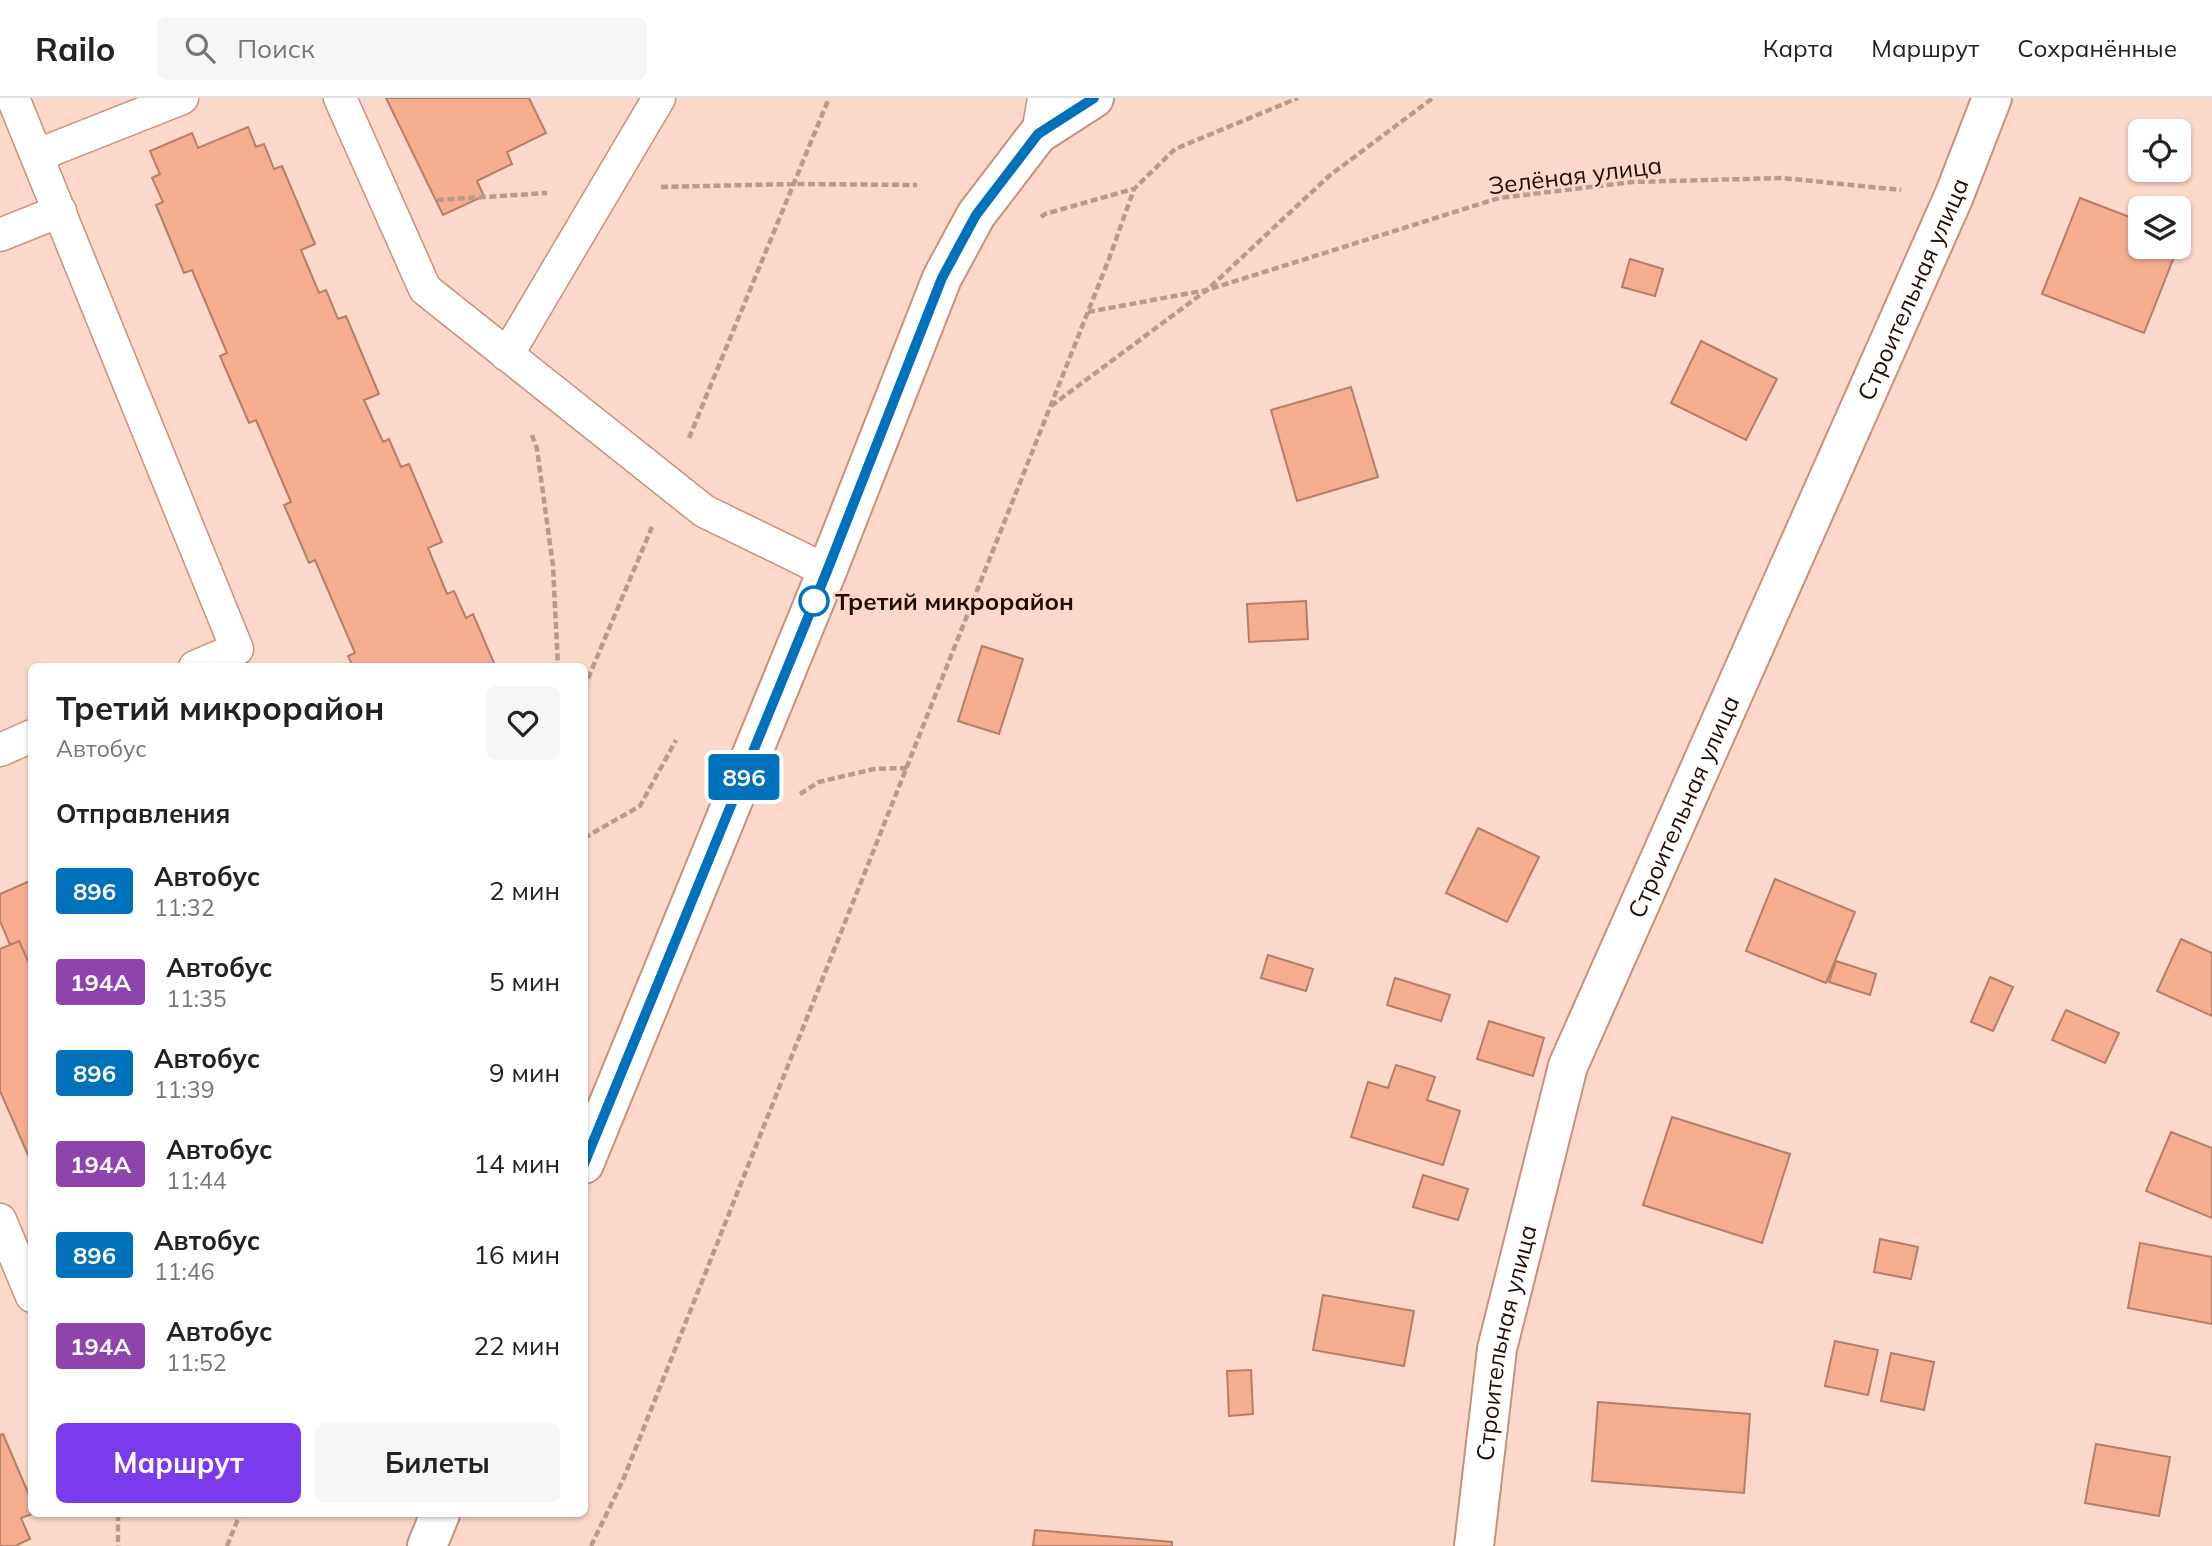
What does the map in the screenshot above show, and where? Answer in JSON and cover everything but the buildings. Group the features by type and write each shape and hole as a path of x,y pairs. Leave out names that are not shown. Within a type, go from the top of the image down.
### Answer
{"street":[{"path":"588,1154 827,571 942,278 976,215 1041,116 1094,98"},
{"name":"Строительная улица","path":"1475,1546 1497,1349 1568,1066 1954,196 1992,98"},
{"path":"427,1546 439,1517"}],"lane":[{"path":"13,98 237,649 204,663"},
{"path":"38,155 182,98"},
{"path":"340,98 425,289 669,486 704,511 827,571"},
{"path":"507,355 659,98"},
{"path":"0,235 60,211"},
{"path":"0,750 28,738"},
{"path":"0,1220 28,1286"}],"path":[{"path":"588,678 829,98"},
{"path":"592,1546 623,1480 1110,259 1134,189 1175,149 1298,98"},
{"path":"1050,407 1207,290 1329,176 1433,98"},
{"name":"Зелёная улица","path":"1088,312 1207,290 1499,198 1632,182 1783,178 1954,196"},
{"path":"1037,222 1045,214 1134,189"},
{"path":"507,355 537,449 553,566 558,663"},
{"path":"588,836 640,806 676,740"},
{"path":"800,794 819,782 874,769 907,768"},
{"path":"118,1517 118,1546"},
{"path":"227,1546 239,1517"}],"bus line":[{"name":"896","path":"588,1154 827,571 942,278 976,215 1038,134 1094,98"}],"place":[{"name":"Третий микрорайон","path":"814,601"}]}
